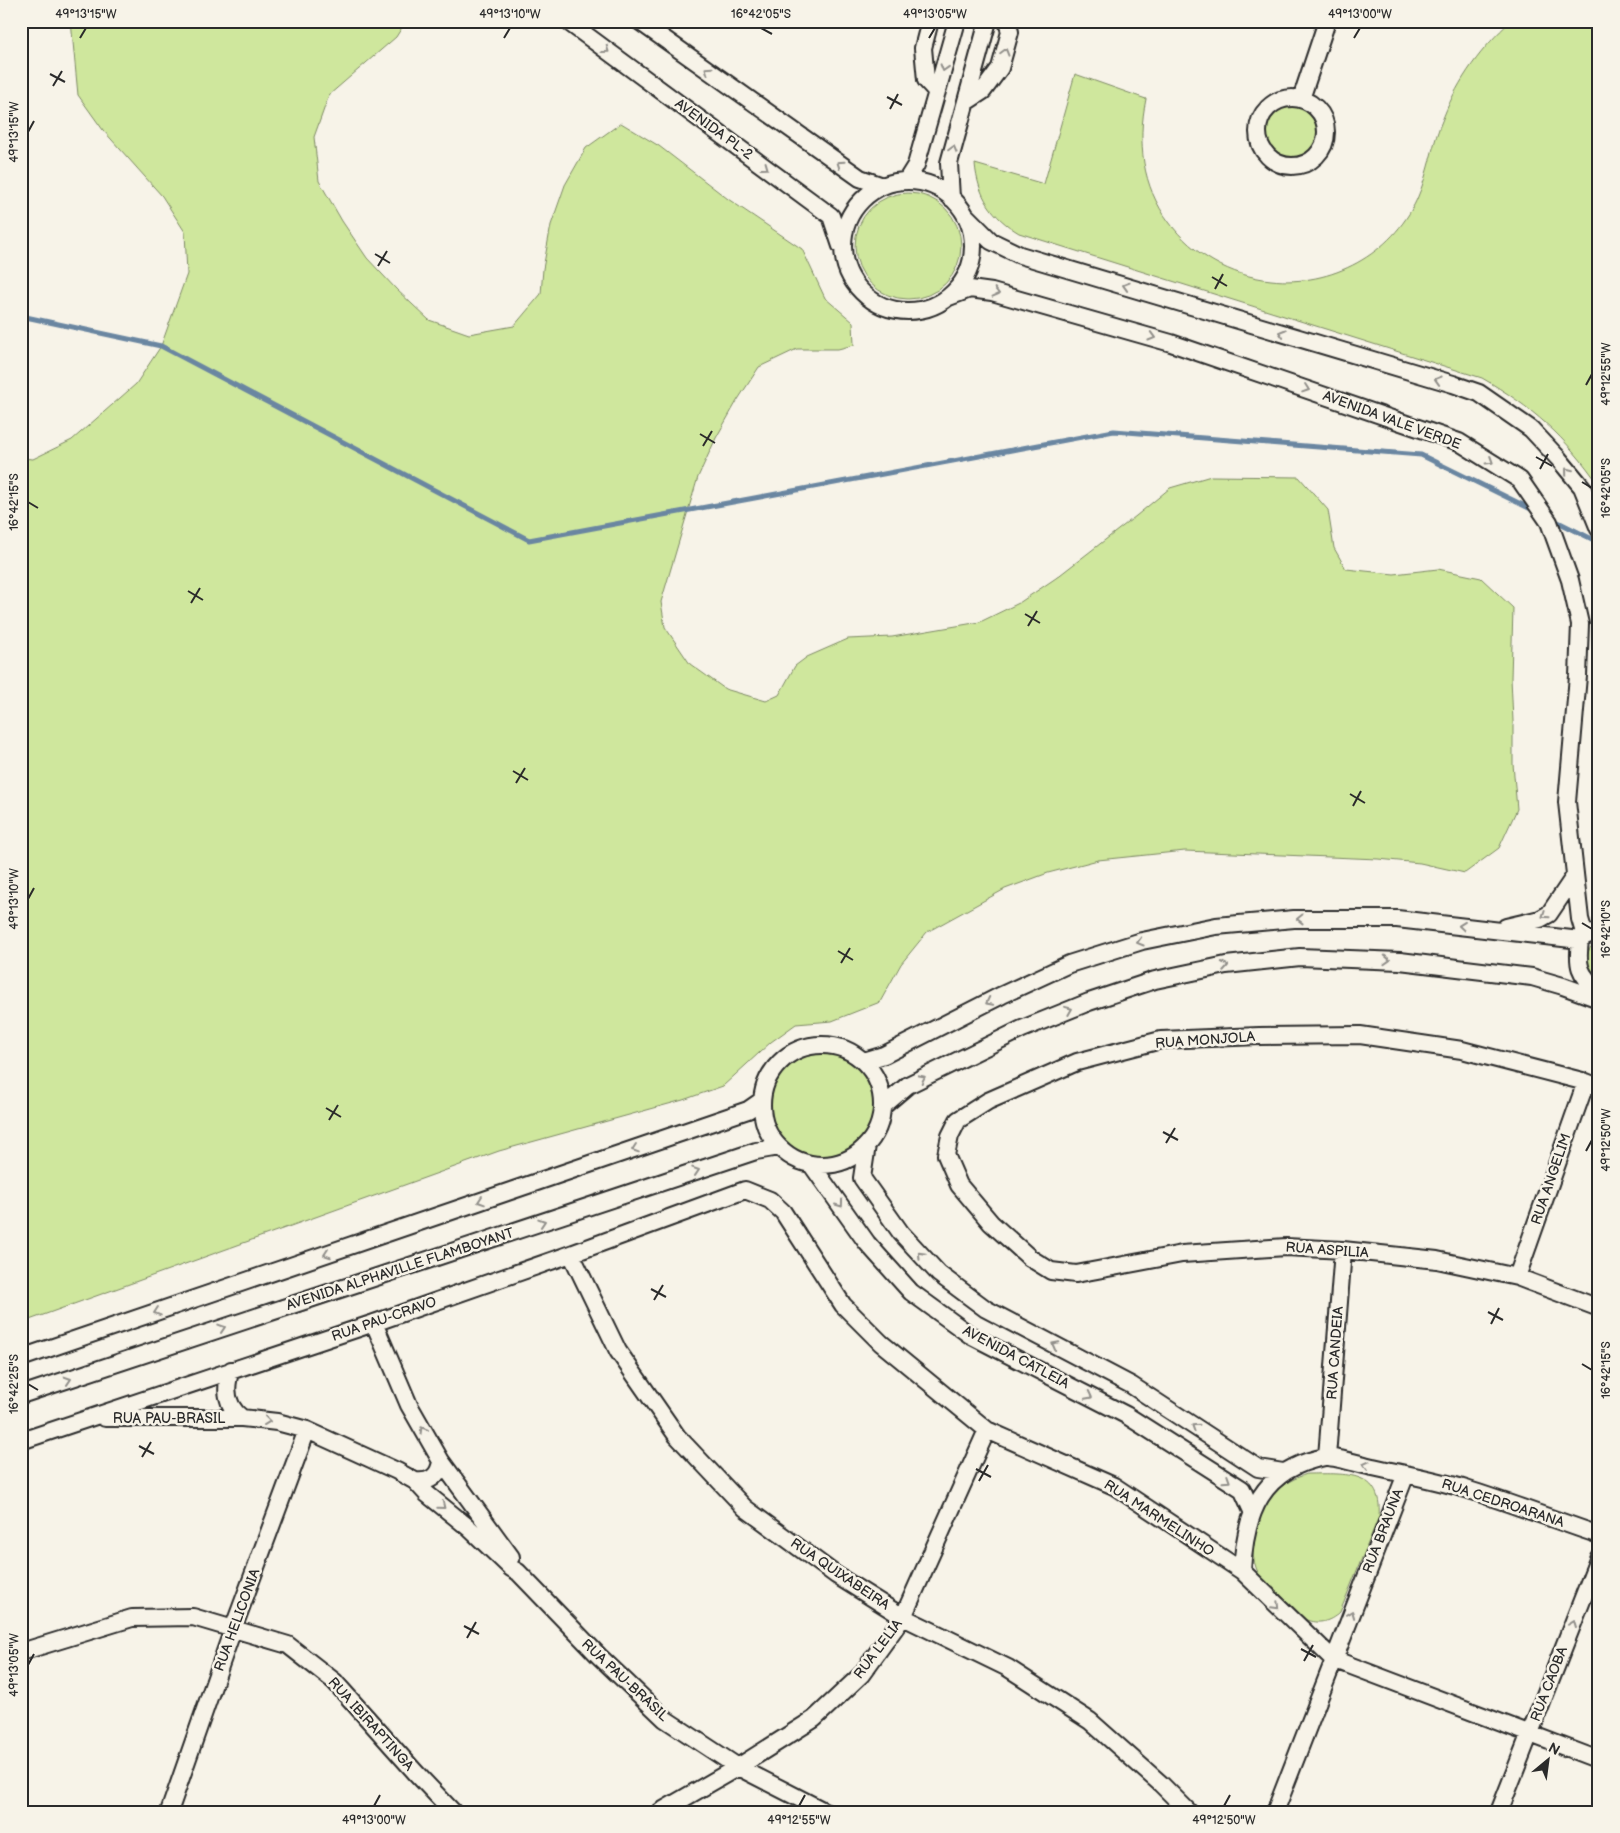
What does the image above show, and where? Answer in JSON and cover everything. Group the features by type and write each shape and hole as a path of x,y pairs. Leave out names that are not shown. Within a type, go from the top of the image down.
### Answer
{"street":[{"name":"AVENIDA PL-2","path":"567,21 832,216 843,250"},
{"path":"638,21 860,178 883,186"},
{"path":"930,21 923,48 926,80 937,92"},
{"path":"906,181 916,164 957,21"},
{"path":"951,198 949,163 988,21"},
{"path":"966,102 983,92 1000,68 1010,32 1007,21"},
{"path":"1301,99 1327,21"},
{"path":"1291,98 1301,99 1310,103 1324,119 1325,139 1319,153 1307,163 1298,166 1287,166 1269,158 1262,150 1257,130 1259,120 1264,111 1276,102 1291,98"},
{"path":"966,216 972,237 972,259 964,280 949,297 932,307 912,311 891,309 873,301 858,287 847,270 843,250 845,230 853,211 866,196 883,186 906,181 938,188 951,198 966,216 992,241 1020,254 1454,384 1479,394 1531,429 1558,458 1582,487 1599,529"},
{"name":"AVENIDA VALE VERDE","path":"949,297 970,289 992,292 1171,343 1459,442 1520,480 1549,522 1570,580 1580,624 1578,676 1567,802 1580,919 1588,936 1577,960 1583,975 1599,991"},
{"path":"1493,930 1540,919 1549,914 1574,877"},
{"path":"864,1061 884,1055 1002,995 1070,964 1142,941 1216,926 1294,919 1397,919 1493,930 1588,936"},
{"path":"882,1107 908,1085 1022,1030 1089,1002 1155,980 1226,965 1300,957 1400,960 1532,977 1599,999"},
{"name":"RUA MONJOLA","path":"1051,1271 1030,1258 991,1223 959,1185 946,1155 950,1136 958,1120 988,1101 1077,1062 1161,1040 1259,1036 1360,1035 1462,1050 1592,1084"},
{"path":"828,1045 847,1050 864,1061 877,1082 882,1107 878,1127 867,1145 851,1158 832,1164 811,1164 794,1158 779,1147 769,1134 763,1118 762,1101 766,1082 776,1065 791,1053 809,1046 828,1045"},
{"name":"RUA ANGELIM","path":"1517,1277 1592,1084"},
{"path":"21,1358 748,1110 762,1101"},
{"name":"AVENIDA CATLEIA","path":"867,1145 862,1178 901,1233 939,1274 986,1308 1131,1385 1258,1468 1283,1472"},
{"name":"AVENIDA ALPHAVILLE FLAMBOYANT","path":"21,1395 756,1151 779,1147"},
{"name":"AVENIDA CATLEIA","path":"811,1164 867,1243 911,1292 970,1335 1126,1415 1176,1447 1242,1490 1252,1511"},
{"name":"RUA PAU-CRAVO","path":"21,1441 374,1323 571,1254 745,1190"},
{"name":"RUA MARMELINHO","path":"745,1190 770,1200 783,1212 843,1305 881,1343 987,1430 1114,1486 1242,1571 1333,1659 1599,1760"},
{"name":"RUA ASPILIA","path":"1051,1271 1076,1274 1182,1254 1248,1249 1286,1247 1342,1250 1437,1260 1517,1277 1599,1308"},
{"name":"RUA CANDEIA","path":"1327,1457 1342,1250"},
{"name":"RUA QUIXABEIRA","path":"571,1254 618,1350 677,1436 745,1508 836,1575 903,1617 1008,1668 1090,1721 1161,1784 1189,1812"},
{"name":"RUA PAU-BRASIL","path":"374,1323 409,1404 441,1461 516,1563 518,1572"},
{"name":"RUA PAU-BRASIL","path":"230,1370 226,1387 227,1395 234,1412 242,1418"},
{"name":"RUA PAU-BRASIL","path":"96,1417 113,1419 242,1418 277,1422 307,1430 397,1471 415,1481 427,1494 470,1528 511,1568 518,1572 598,1656 665,1719 738,1766 826,1812"},
{"name":"RUA HELICONIA","path":"169,1812 233,1629 307,1430"},
{"name":"RUA LELIA","path":"660,1812 814,1719 861,1675 903,1617 987,1430"},
{"name":"RUA BRAUNA","path":"1242,1571 1243,1542 1252,1511 1264,1491 1283,1472 1327,1457 1406,1474 1333,1659 1276,1812"},
{"path":"415,1481 428,1481 434,1478 438,1473 441,1461"},
{"name":"RUA CEDROARANA","path":"1406,1474 1465,1489 1599,1535"},
{"name":"RUA CAOBA","path":"1499,1812 1599,1557"},
{"name":"RUA IBIRAPTINGA","path":"21,1652 132,1618 193,1617 288,1645 334,1681 453,1812"}],"green space":[{"path":"71,21 406,21 396,37 329,95 314,137 319,181 342,221 367,258 396,289 429,320 469,334 514,326 541,294 543,269 551,225 565,185 586,148 621,123 659,146 728,199 802,249 825,298 853,322 854,345 838,349 797,349 759,367 716,438 698,477 661,602 665,627 690,664 725,689 766,701 779,695 795,666 807,657 848,639 892,637 980,622 1019,603 1056,578 1170,488 1211,476 1299,477 1328,510 1334,548 1346,569 1394,574 1438,569 1481,578 1513,608 1511,678 1513,764 1517,809 1499,848 1465,873 1420,863 1378,859 1185,851 1098,860 1048,873 1005,889 927,932 901,964 880,1002 832,1021 796,1024 771,1042 723,1086 683,1100 499,1151 21,1323 21,458 33,459 72,440 136,384 161,346 187,274 185,232 162,196 103,130 78,95"},
{"path":"1511,21 1599,21 1599,485 1574,452 1547,424 1516,400 1482,378 1019,233 1009,227 994,213 979,186 975,164 1044,184 1075,74 1146,99 1143,115 1142,147 1147,179 1160,208 1169,222 1201,254 1227,269 1256,278 1271,280 1293,281 1316,278 1337,272 1357,263 1376,251 1406,219 1421,189 1440,126 1456,90 1481,53"},
{"path":"1287,107 1297,107 1310,114 1317,127 1317,137 1310,150 1297,157 1287,157 1278,153 1271,146 1267,137 1267,127 1271,118 1278,111"},
{"path":"908,193 928,197 946,208 957,226 961,246 957,266 946,284 928,295 908,299 888,295 870,284 859,266 855,246 859,226 870,208 888,197"},
{"path":"1596,941 1599,941 1599,979 1591,970 1587,961 1588,951"},
{"path":"822,1053 842,1057 851,1061 859,1068 866,1076 870,1085 874,1105 870,1125 866,1134 859,1142 851,1149 842,1153 822,1157 802,1153 793,1149 785,1142 778,1134 774,1125 770,1105 774,1085 778,1076 785,1068 793,1061 802,1057"},
{"path":"1307,1474 1333,1474 1357,1477 1367,1482 1374,1489 1378,1500 1379,1516 1340,1612 1331,1619 1322,1622 1312,1622 1302,1618 1274,1593 1261,1578 1253,1557 1254,1534 1257,1522 1267,1501 1282,1486"}],"waterway":[{"path":"21,316 161,346 529,540 1114,431 1421,455 1531,509"},
{"path":"1558,522 1594,540"}]}
